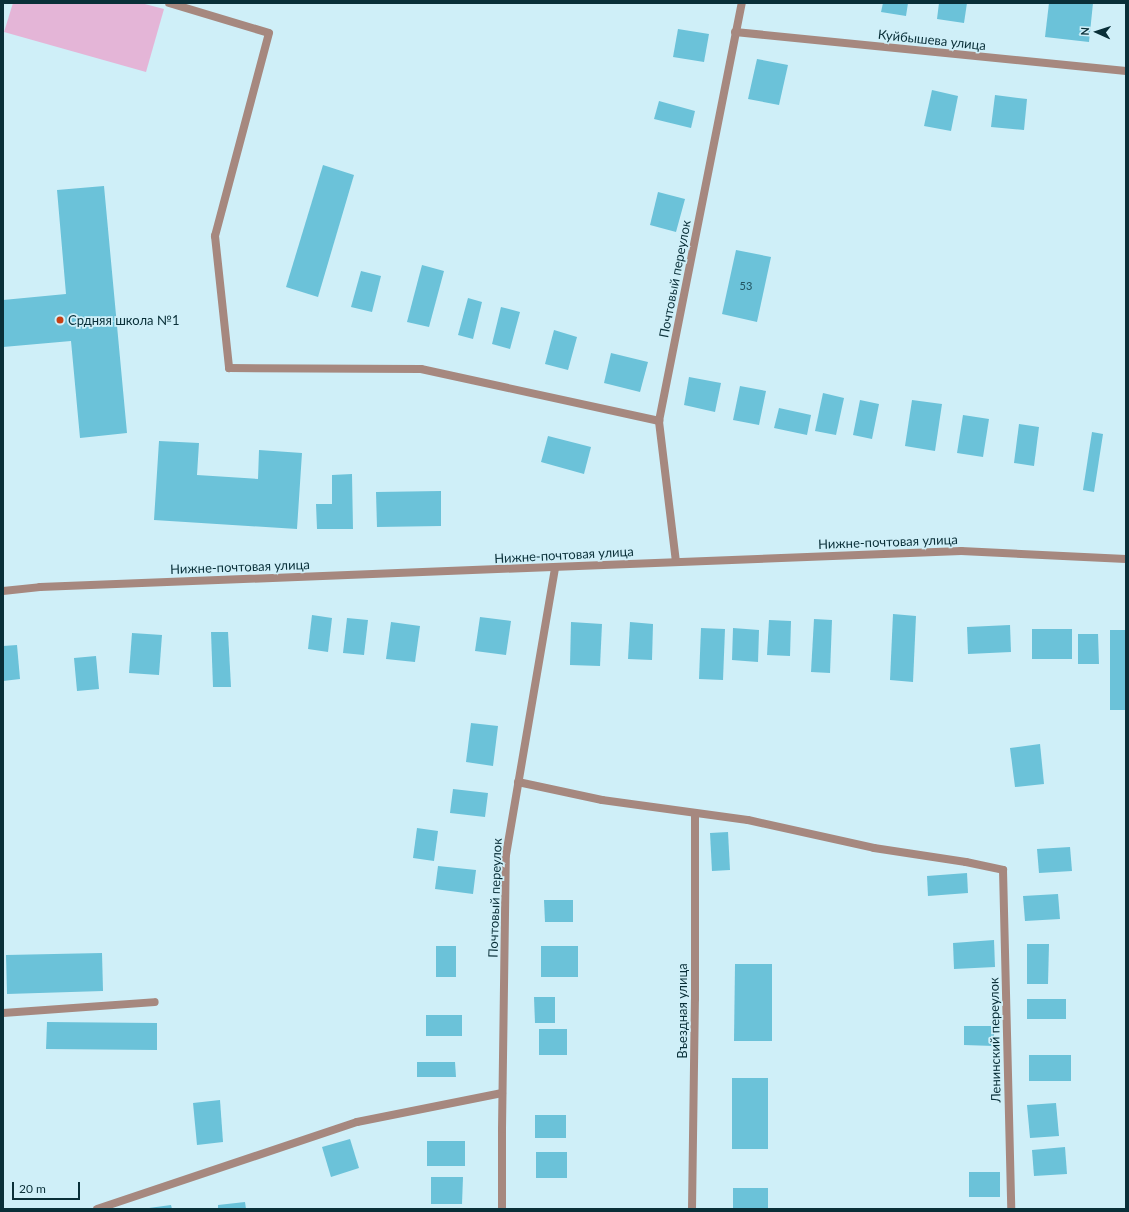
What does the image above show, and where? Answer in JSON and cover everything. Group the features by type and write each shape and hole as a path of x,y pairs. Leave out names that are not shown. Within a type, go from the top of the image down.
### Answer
{"street":[{"path":"169,3 270,33 215,236 229,368 421,369 659,421"},
{"name":"Почтовый переулок","path":"676,562 659,421 735,32 742,3"},
{"name":"Куйбышева улица","path":"735,32 1126,71"},
{"name":"Нижне-почтовая улица","path":"3,591 48,587 961,551 1126,559"},
{"name":"Почтовый переулок","path":"502,1209 502,1093 506,855 555,568"},
{"path":"518,782 602,800 695,813"},
{"name":"Ленинский переулок","path":"695,813 748,820 874,848 966,862 1003,870 1011,1209"},
{"name":"Въездная улица","path":"692,1209 695,999 695,813"},
{"path":"3,1013 156,1002"},
{"path":"97,1209 357,1122 502,1093"}],"shaded area":[{"path":"13,3 141,3 164,9 146,72 4,32"}],"building":[{"path":"883,3 908,3 906,16 881,12"},
{"path":"939,3 967,3 964,23 937,19"},
{"path":"1049,3 1093,3 1089,42 1045,37"},
{"path":"678,29 709,34 704,62 673,57"},
{"path":"757,59 788,65 779,105 748,99"},
{"path":"932,90 958,96 951,131 924,126"},
{"path":"995,95 1027,99 1024,130 991,127"},
{"path":"659,101 695,111 691,128 654,119"},
{"path":"323,165 354,175 318,297 286,287"},
{"name":"Срдняя школа №1","path":"104,186 127,433 80,438 71,341 3,347 3,300 66,294 57,190"},
{"path":"658,192 685,199 676,232 650,225"},
{"path":"736,250 771,257 757,322 722,314"},
{"path":"422,265 444,271 429,327 407,322"},
{"path":"361,271 381,276 372,312 351,307"},
{"path":"468,298 482,302 473,339 458,335"},
{"path":"501,307 520,312 510,349 492,344"},
{"path":"554,330 577,337 568,370 545,364"},
{"path":"611,353 648,362 640,392 604,383"},
{"path":"689,377 721,383 715,412 684,405"},
{"path":"740,386 766,391 759,425 733,420"},
{"path":"823,393 844,398 836,435 815,431"},
{"path":"860,400 879,404 872,439 853,435"},
{"path":"912,400 942,404 935,451 905,446"},
{"path":"779,408 811,415 807,435 774,428"},
{"path":"963,415 989,419 983,457 957,453"},
{"path":"1019,424 1039,427 1034,466 1014,463"},
{"path":"1092,432 1103,434 1094,492 1083,490"},
{"path":"548,436 591,447 584,474 541,462"},
{"path":"159,441 199,443 197,475 258,479 259,450 302,453 297,529 154,520"},
{"path":"352,474 353,529 317,529 316,504 332,504 332,475"},
{"path":"441,491 441,526 377,527 376,492"},
{"path":"893,614 916,616 913,682 890,680"},
{"path":"312,615 332,618 328,652 308,649"},
{"path":"480,617 511,621 506,655 475,651"},
{"path":"347,618 368,620 364,655 343,653"},
{"path":"814,619 832,620 830,673 811,672"},
{"path":"769,620 791,621 790,656 767,655"},
{"path":"391,622 420,626 415,662 386,659"},
{"path":"571,622 602,624 600,666 570,665"},
{"path":"630,622 653,624 652,660 628,659"},
{"path":"1010,625 1011,652 968,654 967,627"},
{"path":"701,628 725,629 723,680 699,679"},
{"path":"733,628 759,630 758,662 732,660"},
{"path":"1032,629 1072,629 1072,659 1032,659"},
{"path":"1110,630 1126,630 1126,710 1110,710"},
{"path":"211,632 228,632 231,687 213,687"},
{"path":"132,633 162,635 159,675 129,673"},
{"path":"1078,634 1098,634 1099,664 1078,664"},
{"path":"17,645 20,679 3,681 3,646"},
{"path":"96,656 99,689 77,691 74,658"},
{"path":"471,723 498,726 493,766 466,762"},
{"path":"1040,744 1044,784 1015,787 1010,748"},
{"path":"453,789 488,793 485,817 450,813"},
{"path":"417,828 438,831 434,861 413,858"},
{"path":"728,832 730,870 712,871 710,833"},
{"path":"1070,847 1072,871 1039,873 1037,849"},
{"path":"438,866 476,870 473,894 435,889"},
{"path":"967,873 968,893 928,896 927,876"},
{"path":"1058,894 1060,919 1025,921 1023,896"},
{"path":"544,900 573,900 573,922 545,922"},
{"path":"994,940 995,967 954,969 953,943"},
{"path":"1027,944 1049,944 1048,984 1027,984"},
{"path":"436,946 456,946 456,977 436,977"},
{"path":"541,946 578,946 578,977 541,977"},
{"path":"102,953 103,991 7,994 6,955"},
{"path":"735,964 772,964 772,1041 734,1041"},
{"path":"534,997 555,997 555,1023 535,1023"},
{"path":"1027,999 1066,999 1066,1019 1027,1019"},
{"path":"426,1015 462,1015 462,1036 426,1036"},
{"path":"47,1022 157,1023 157,1050 46,1049"},
{"path":"964,1026 994,1026 994,1046 964,1045"},
{"path":"539,1029 567,1029 567,1055 539,1055"},
{"path":"1029,1055 1071,1055 1071,1081 1029,1081"},
{"path":"417,1062 455,1062 456,1077 417,1077"},
{"path":"732,1078 768,1078 768,1149 732,1149"},
{"path":"220,1100 223,1142 197,1145 193,1103"},
{"path":"1056,1103 1059,1136 1030,1138 1027,1105"},
{"path":"535,1115 566,1115 566,1138 535,1138"},
{"path":"350,1139 359,1168 331,1177 322,1147"},
{"path":"427,1141 465,1141 465,1166 427,1166"},
{"path":"1065,1147 1067,1174 1034,1176 1032,1150"},
{"path":"536,1152 567,1152 567,1178 536,1178"},
{"path":"969,1172 1000,1172 1000,1197 969,1197"},
{"path":"431,1177 463,1177 462,1204 431,1204"},
{"path":"733,1188 768,1188 768,1209 733,1209"},
{"path":"245,1202 246,1209 218,1209 218,1205"},
{"path":"171,1205 172,1209 149,1209 149,1208"}],"place":[{"name":"Срдняя школа №1","path":"60,320"}]}
